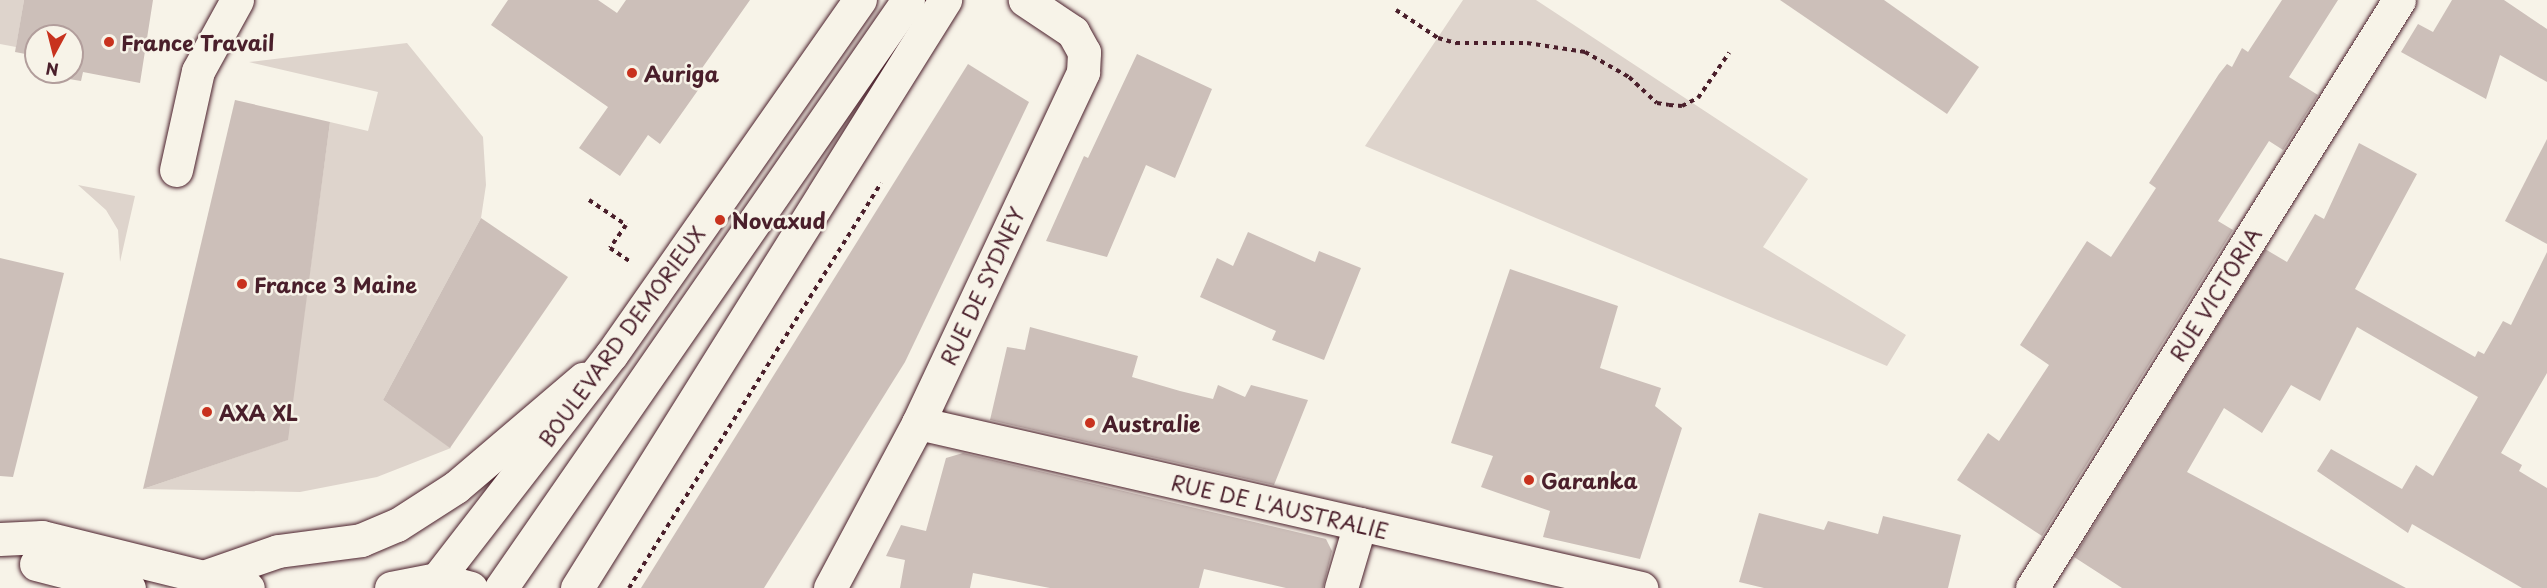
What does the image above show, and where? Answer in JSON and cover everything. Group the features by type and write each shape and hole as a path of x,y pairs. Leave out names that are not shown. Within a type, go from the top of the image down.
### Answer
{"street":[{"path":"176,170 198,71 237,0"},
{"name":"BOULEVARD DEMORIEUX","path":"437,579 611,355 860,0"},
{"path":"501,588 908,0"},
{"path":"577,588 945,0"},
{"name":"RUE DE SYDNEY","path":"830,588 918,423 1083,72 1084,52 1073,32 1025,0"},
{"name":"RUE VICTORIA","path":"2032,588 2399,0"},
{"path":"203,577 278,551 361,540 397,525 456,487 611,355"},
{"name":"RUE DE L'AUSTRALIE","path":"918,423 1641,588"},
{"path":"1341,588 1360,524"},
{"path":"5,540 42,537 248,588"},
{"path":"5,540 69,588"},
{"path":"36,564 129,588"},
{"path":"391,588 437,579 471,588"}],"path":[{"path":"1396,10 1438,38 1455,44 1527,43 1585,52 1629,76 1657,103 1669,105 1682,106 1698,98 1729,54"},
{"path":"589,200 626,225 610,248"}],"shaded area":[{"path":"0,0 24,0 16,47 0,44"},
{"path":"1463,0 1536,0 1808,179 1763,247 1906,335 1887,366 1365,146"},
{"path":"407,43 483,137 486,185 481,218 383,400 451,448 377,477 300,492 143,489 287,440 330,122 368,131 378,92 249,62"},
{"path":"78,185 135,196 120,262 118,230 106,210"}],"building":[{"name":"France Travail","path":"24,0 153,0 140,83 84,72 84,24 24,24 24,54 15,52"},
{"name":"Auriga","path":"508,0 598,0 617,13 626,0 750,0 700,71 708,76 660,144 648,135 620,176 579,148 608,107 491,25"},
{"path":"1780,0 1884,0 1979,67 1947,114"},
{"path":"2282,0 2338,0 2289,77 2318,95 2283,150 2269,141 2218,221 2233,230 2042,536 1957,480 1988,433 1999,441 2049,365 2020,345 2087,241 2111,257 2156,188 2149,183 2219,74 2227,64 2232,67 2242,48 2248,52"},
{"path":"2452,0 2504,0 2547,29 2547,82 2500,55 2486,99 2401,52 2418,24 2433,32"},
{"path":"1137,54 1212,89 1175,178 1146,165 1107,257 1046,241 1084,156 1088,158"},
{"path":"968,64 1029,102 905,362 764,588 641,588"},
{"name":"France 3 Maine","path":"235,100 330,122 288,440 143,489"},
{"path":"2547,139 2547,244 2505,221"},
{"path":"2359,143 2417,174 2355,289 2475,357 2478,351 2484,354 2503,321 2511,325 2547,252 2547,373 2501,453 2522,465 2519,471 2547,488 2547,588 2522,588 2412,524 2408,533 2317,471 2331,449 2402,489 2416,465 2433,476 2478,397 2357,327 2320,401 2291,385 2262,433 2224,408 2187,472 2406,588 2122,588 2074,557 2265,249 2287,262 2315,214 2324,219"},
{"path":"481,218 568,277 450,448 383,400"},
{"path":"1248,232 1315,262 1319,251 1361,268 1324,360 1272,340 1276,331 1200,297 1217,258 1233,266"},
{"path":"0,258 64,273 13,477 0,476"},
{"path":"1510,269 1618,306 1600,368 1661,388 1655,406 1682,428 1640,559 1543,537 1550,511 1481,487 1493,456 1451,443"},
{"path":"1030,327 1138,356 1132,377 1180,391 1213,399 1218,385 1245,397 1251,385 1308,400 1274,485 990,420 1007,347 1025,350"},
{"path":"963,453 1326,539 1332,551 1323,588 1286,588 1204,569 1199,588 1050,588 973,573 970,588 900,588 905,560 886,556 901,525 926,531 946,458"},
{"path":"1759,513 1824,530 1828,521 1878,534 1883,516 1961,535 1948,588 1764,588 1739,582"}],"place":[{"name":"France Travail","path":"109,42"},
{"name":"Auriga","path":"632,73"},
{"name":"Novaxud","path":"720,220"},
{"name":"France 3 Maine","path":"242,284"},
{"name":"AXA XL","path":"207,412"},
{"name":"Australie","path":"1090,423"},
{"name":"Garanka","path":"1529,480"}]}
